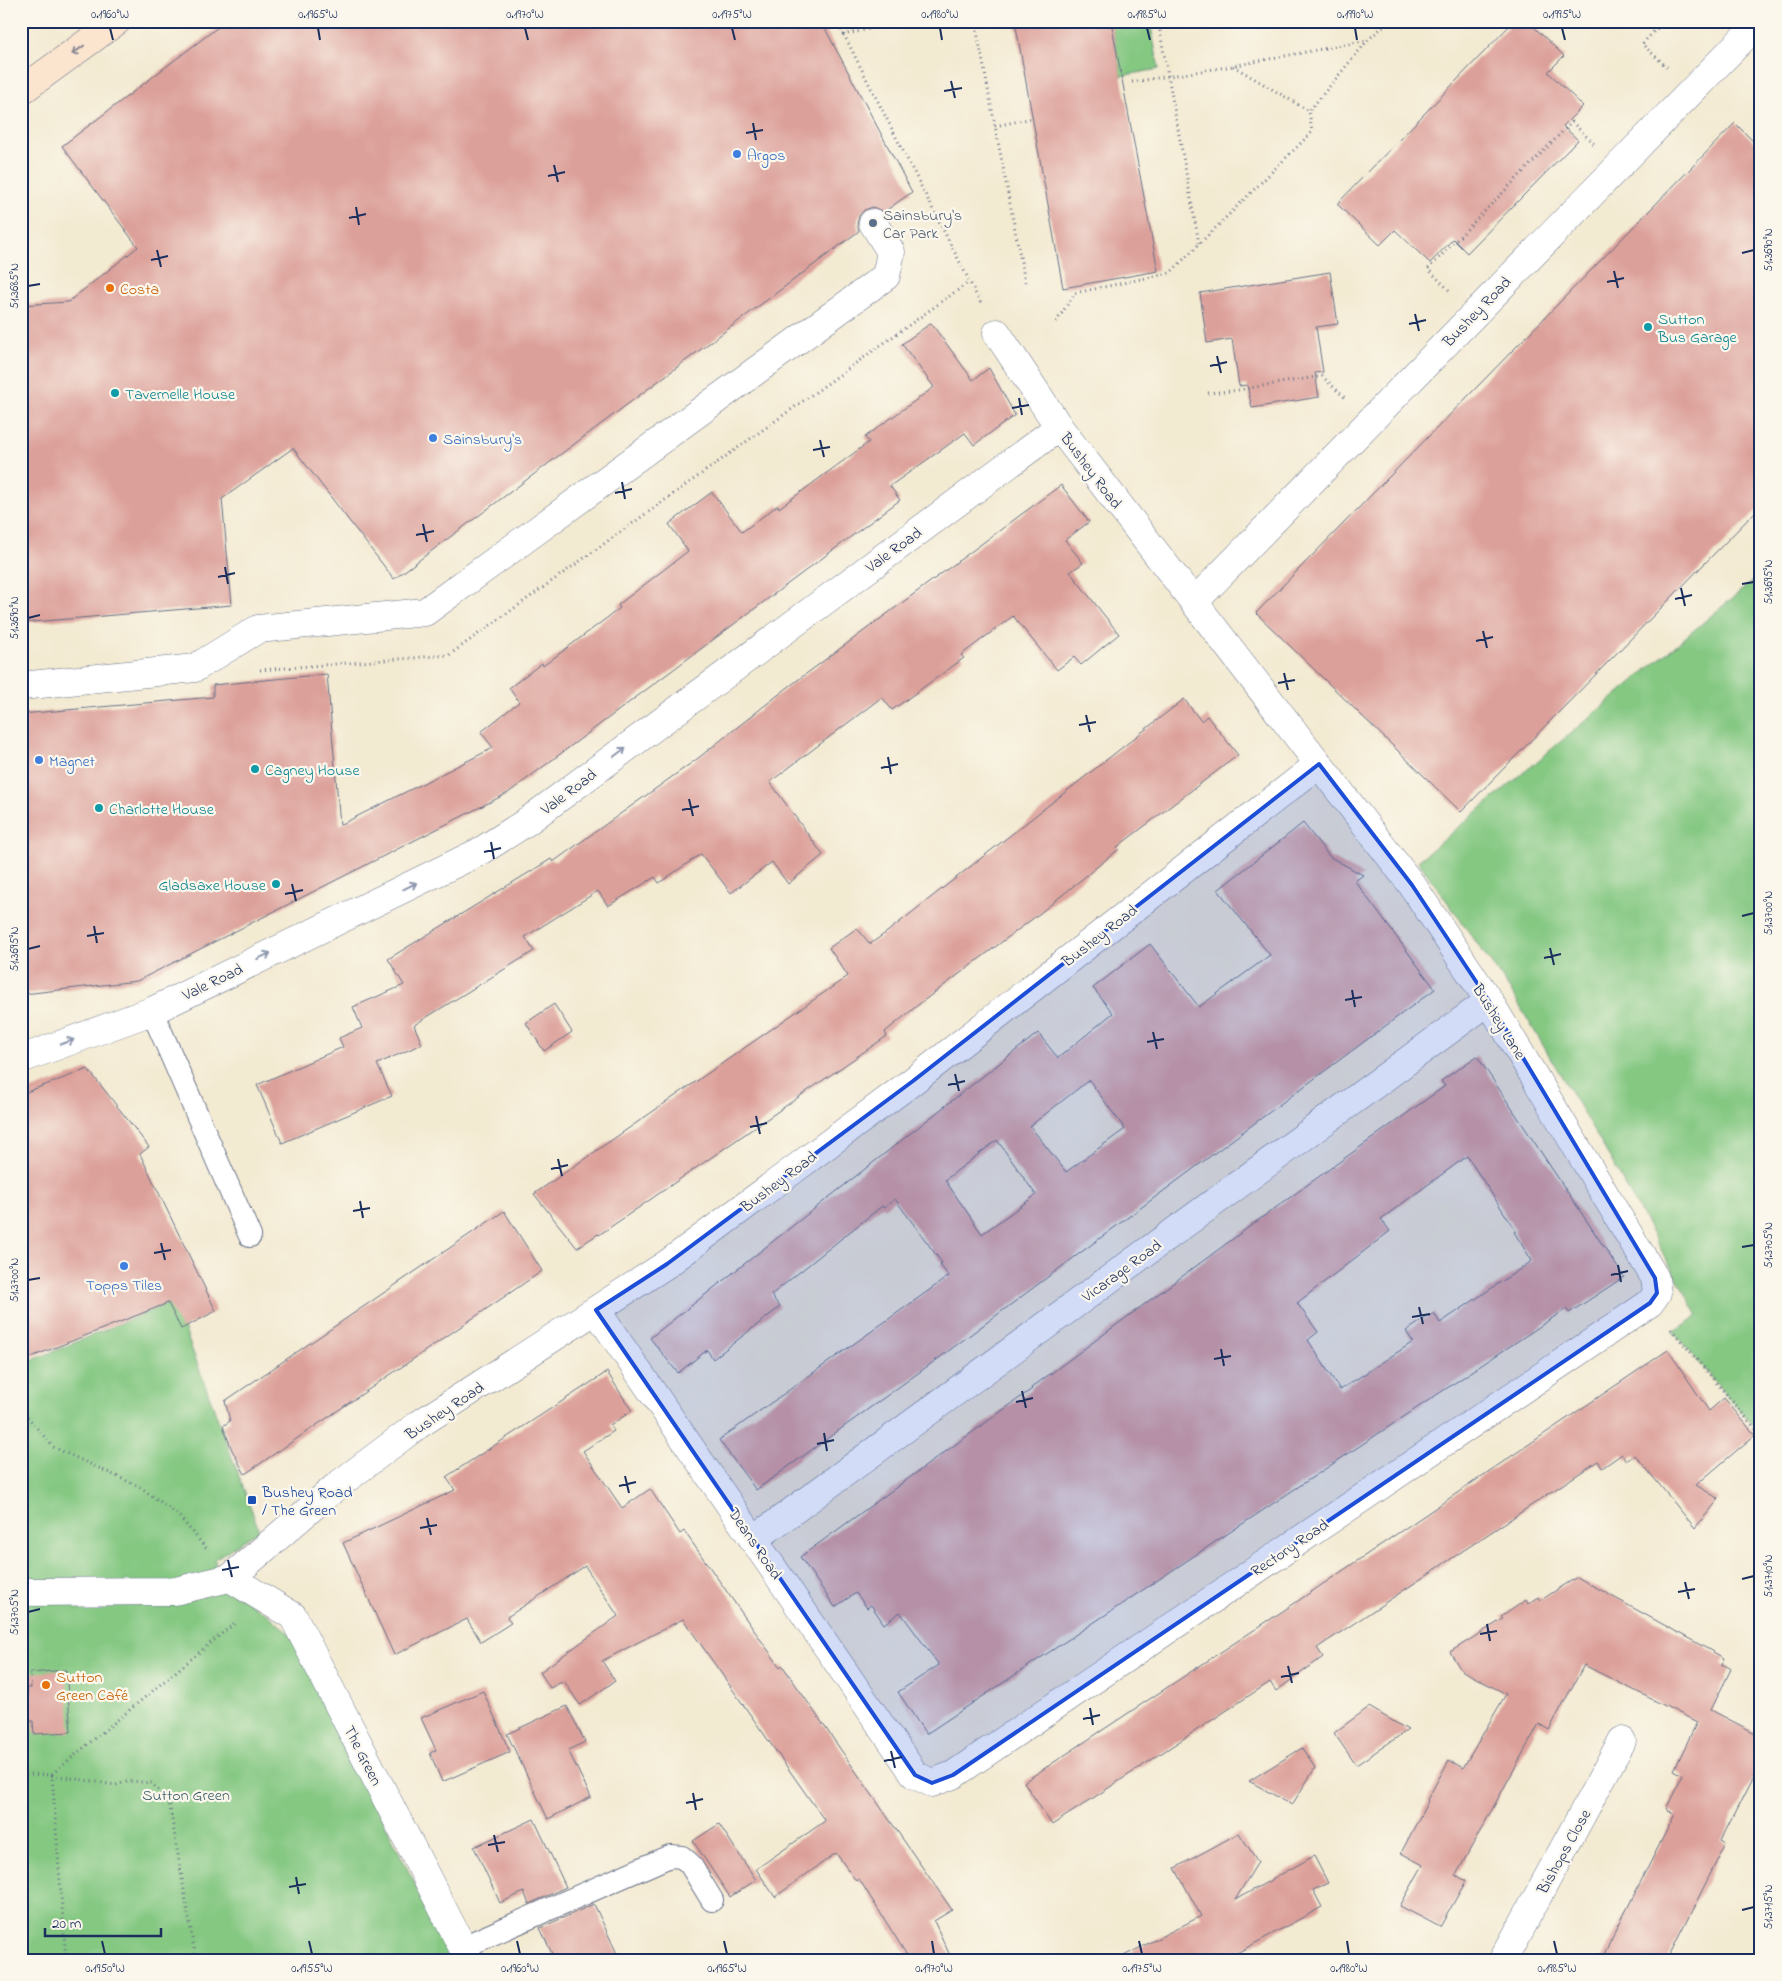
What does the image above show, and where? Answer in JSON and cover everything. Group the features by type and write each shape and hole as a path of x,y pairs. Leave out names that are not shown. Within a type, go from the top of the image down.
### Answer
{"main road":[{"path":"21,91 117,21"}],"street":[{"name":"Bushey Road","path":"1194,602 1760,21"},
{"path":"21,686 195,668 258,629 425,612 886,276 891,252 873,223"},
{"name":"Bushey Road","path":"21,1592 175,1591 230,1578 338,1485 418,1425 667,1264 913,1081 1319,764 1059,427 997,333"},
{"name":"Vale Road","path":"21,1059 152,1011 481,851 525,823 1059,427"},
{"name":"Bushey Lane","path":"1319,764 1412,885 1489,1001 1655,1278 1657,1293"},
{"name":"Vicarage Road","path":"754,1540 1489,1001"},
{"name":"Rectory Road","path":"915,1775 932,1783 953,1775 1650,1303 1657,1293"},
{"name":"Deans Road","path":"596,1310 915,1775"},
{"name":"The Green","path":"230,1578 293,1616 466,1954"},
{"name":"Bishops Close","path":"1503,1960 1622,1741"}],"lane":[{"path":"152,1011 250,1236"},
{"path":"466,1954 670,1856 682,1857 690,1864 712,1900"}],"path":[{"path":"836,21 997,333"},
{"path":"843,34 904,21"},
{"path":"975,21 1025,282"},
{"path":"1158,21 1199,244"},
{"path":"1056,322 1075,293 1170,273 1312,132 1309,111 1368,40 1388,21"},
{"path":"1664,21 1642,44 1691,90"},
{"path":"1132,82 1233,66 1368,40"},
{"path":"1233,66 1309,111"},
{"path":"995,126 1032,118"},
{"path":"1473,314 1428,269 1572,122 1618,168"},
{"path":"1208,393 1232,391 1322,376 1371,421"},
{"path":"1657,1293 1672,1332 1760,1434 1761,1452"},
{"path":"21,1410 54,1447 140,1487 177,1514 230,1578"},
{"path":"52,1775 265,1598"},
{"path":"21,1774 52,1775 116,1785 130,1781 152,1783 169,1802 196,1960"},
{"path":"52,1775 66,1960"}],"highlighted area":[{"path":"1319,764 1412,885 1489,1001 1655,1278 1657,1293 1650,1303 953,1775 932,1783 915,1775 596,1310 667,1264 913,1081"}],"green space":[{"path":"1111,21 1150,21 1159,69 1121,76"},
{"path":"1761,574 1760,1434 1673,1332 1698,1316 1610,1158 1509,988 1418,861"},
{"name":"Sutton Green","path":"174,1301 259,1530 215,1559 217,1583 267,1614 290,1634 453,1960 21,1960 21,1365"}],"building":[{"name":"Sainsbury's","path":"226,21 821,21 912,192 884,212 873,207 864,210 859,216 857,224 859,231 394,579 293,448 222,499 232,605 21,623 21,305 68,302 138,247 62,146"},
{"path":"1015,21 1111,21 1158,271 1063,288"},
{"path":"1514,21 1528,21 1564,56 1548,72 1583,106 1563,126 1578,140 1467,253 1453,239 1430,263 1395,230 1380,245 1337,204"},
{"name":"Sutton Bus Garage","path":"1735,123 1761,149 1761,506 1461,812 1256,613"},
{"path":"1330,272 1338,324 1316,327 1323,372 1315,373 1319,397 1252,408 1247,385 1239,386 1232,339 1207,343 1200,293"},
{"path":"931,323 973,380 989,368 1015,415 974,445 965,433 890,486 900,500 508,793 137,981 24,994 21,971 21,714 213,697 213,685 327,674 340,825 493,748 481,732 519,702 509,688 542,663 543,666 620,608 618,605 688,551 669,524 712,492 742,532 778,505 779,508 869,442 865,437 934,387 902,344"},
{"path":"1061,485 1089,522 1065,540 1083,563 1070,572 1119,634 1081,665 1074,657 1057,670 1013,616 961,655 964,658 892,710 882,697 770,782 823,855 788,884 772,862 731,893 701,854 659,883 655,877 608,906 598,891 525,937 534,951 414,1025 422,1044 377,1064 392,1096 282,1143 257,1085 343,1047 339,1038 362,1028 353,1007 404,985 388,959 551,859 553,862 697,759 787,688"},
{"path":"1184,699 1201,721 1207,716 1238,755 1117,847 1119,849 1039,914 918,1005 885,1032 887,1036 599,1235 577,1248 534,1194 848,976 829,948 857,928 870,944"},
{"path":"1303,823 1330,857 1363,875 1355,881 1435,989 939,1358 756,1490 719,1440 949,1276 940,1265 942,1263 895,1199 884,1208 882,1206 771,1295 780,1307 713,1359 707,1350 678,1373 650,1338 1038,1033 1058,1058 1113,1013 1093,988 1150,944 1199,1007 1270,955 1218,890","holes":["1089,1080 1125,1129 1066,1172 1030,1126","997,1140 1036,1195 982,1234 945,1180"]},
{"path":"554,1004 572,1032 544,1051 526,1023"},
{"path":"1477,1056 1624,1277 1569,1313 1566,1309 926,1734 898,1692 939,1665 900,1612 884,1624 871,1605 867,1608 856,1593 835,1607 800,1557 1032,1389 1253,1224 1445,1086 1441,1081","holes":["1467,1156 1516,1231 1514,1232 1532,1261 1440,1323 1434,1313 1406,1331 1413,1342 1340,1390 1308,1340 1318,1332 1297,1303 1390,1231 1381,1219"]},
{"path":"88,1069 149,1147 140,1154 216,1311 181,1329 168,1303 21,1361 21,1094"},
{"path":"504,1211 542,1271 245,1474 232,1450 223,1426 230,1421 225,1401"},
{"path":"1668,1350 1709,1411 1724,1398 1755,1435 1696,1485 1719,1499 1695,1528 1635,1455 1626,1461 1622,1454 1602,1468 1598,1461 1317,1648 1323,1657 1276,1691 1270,1682 1052,1825 1024,1782 1292,1605"},
{"path":"607,1372 632,1411 610,1425 614,1431 583,1451 622,1508 650,1489 680,1534 684,1531 780,1667 782,1665 952,1910 934,1921 952,1960 910,1960 859,1879 856,1881 836,1853 775,1897 756,1869 825,1821 683,1619 602,1661 615,1681 580,1705 564,1681 550,1688 540,1672 618,1616 585,1566 507,1617 511,1623 481,1642 467,1619 394,1655 343,1543 455,1490 446,1477"},
{"path":"1577,1577 1724,1658 1721,1664 1731,1669 1711,1710 1761,1736 1761,1761 1721,1840 1726,1843 1667,1960 1601,1960 1675,1814 1666,1809 1683,1775 1674,1770 1697,1722 1584,1665 1549,1730 1539,1724 1456,1875 1466,1881 1440,1927 1400,1906 1423,1865 1401,1853 1427,1800 1449,1760 1463,1768 1506,1694 1461,1670 1450,1652 1503,1619 1501,1617 1526,1600 1528,1604 1539,1597 1541,1600"},
{"path":"66,1670 71,1732 34,1734 33,1721 30,1721 27,1688 31,1688 30,1673"},
{"path":"483,1691 510,1752 442,1782 430,1753 436,1750 421,1718"},
{"path":"567,1706 585,1742 568,1750 591,1797 548,1819 507,1734"},
{"path":"1369,1707 1408,1730 1356,1765 1334,1733"},
{"path":"1302,1748 1315,1768 1292,1805 1249,1781"},
{"path":"534,1819 566,1887 529,1904 524,1892 500,1903 474,1847"},
{"path":"719,1824 756,1880 730,1897 693,1841"},
{"path":"1239,1833 1258,1862 1235,1900 1314,1856 1328,1883 1313,1890 1322,1907 1224,1960 1116,1960 1201,1916 1175,1868"},
{"path":"594,1904 620,1960 555,1960 540,1928"}],"place":[{"name":"Argos","path":"737,154"},
{"name":"Sainsbury's Car Park","path":"873,223"},
{"name":"Costa","path":"110,288"},
{"name":"Sutton Bus Garage","path":"1648,327"},
{"name":"Tavernelle House","path":"115,393"},
{"name":"Sainsbury's","path":"433,438"},
{"name":"Magnet","path":"39,760"},
{"name":"Cagney House","path":"255,769"},
{"name":"Charlotte House","path":"99,808"},
{"name":"Gladsaxe House","path":"276,884"},
{"name":"Topps Tiles","path":"124,1266"},
{"name":"Bushey Road / The Green","path":"252,1500"},
{"name":"Sutton Green Café","path":"46,1685"}]}
